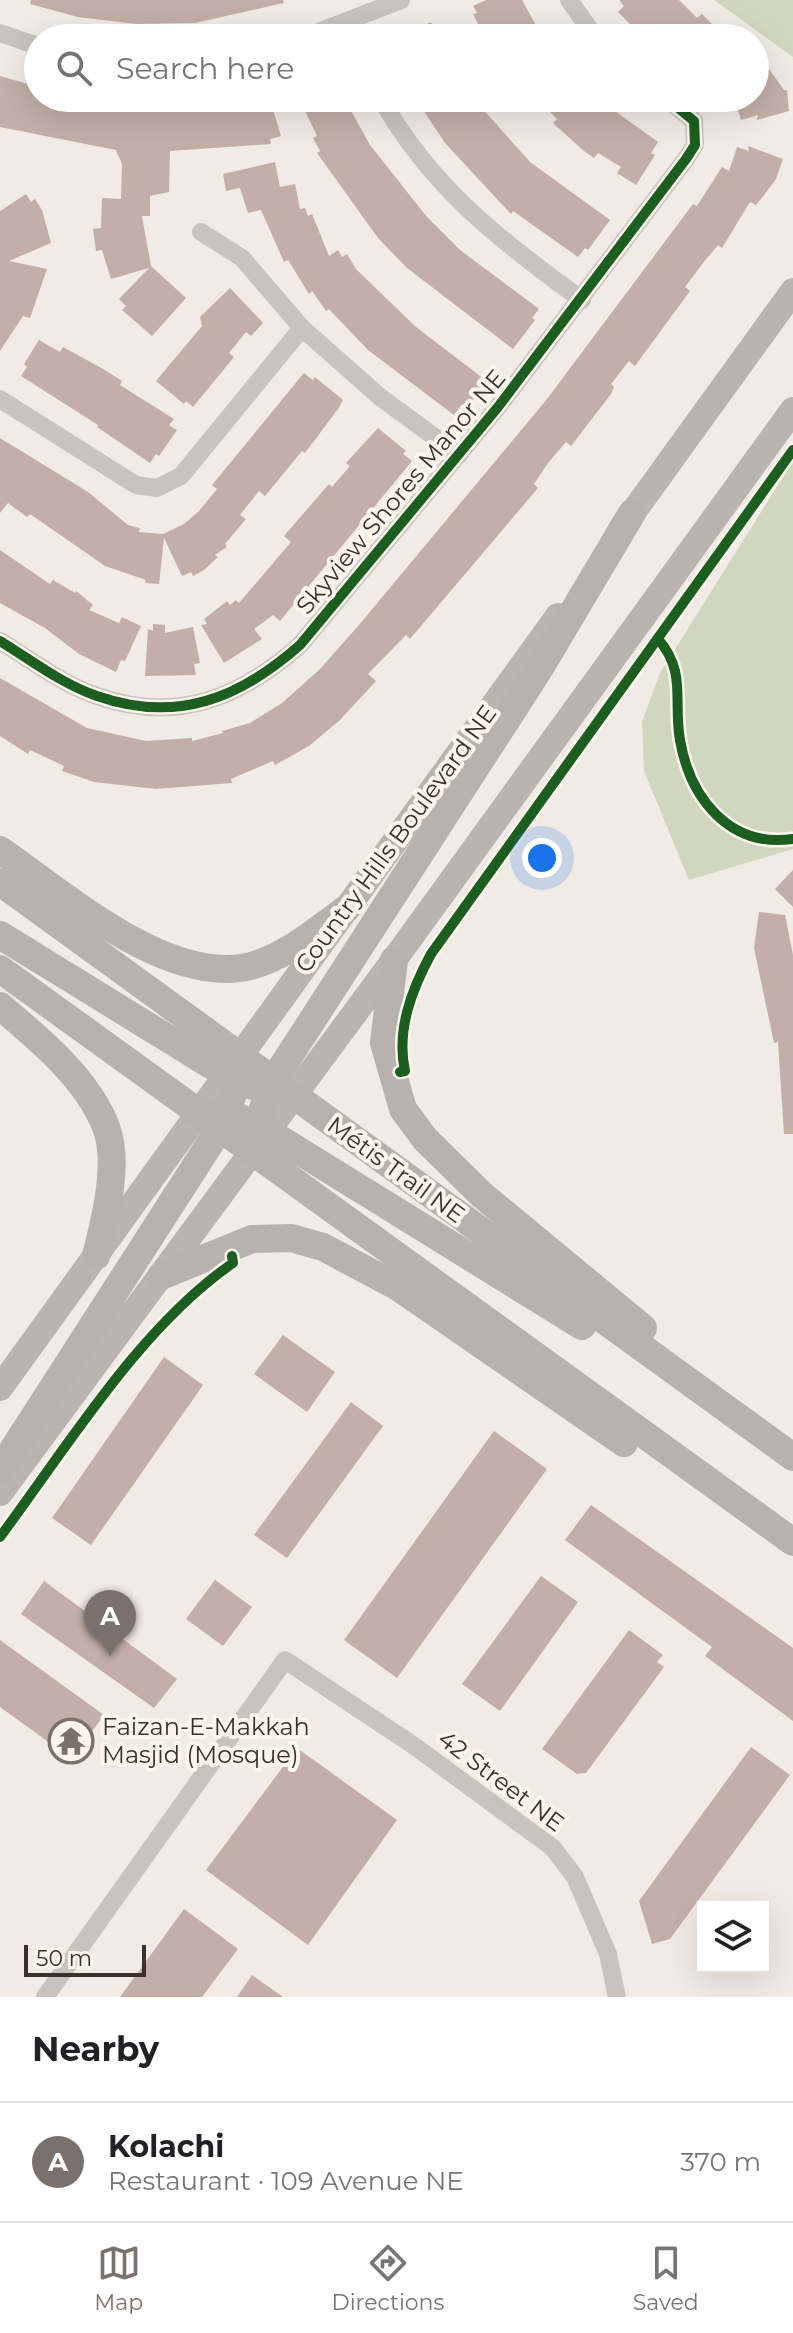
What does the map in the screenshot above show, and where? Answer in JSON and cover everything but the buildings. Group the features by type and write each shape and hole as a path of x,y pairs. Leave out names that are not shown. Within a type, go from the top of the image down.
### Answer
{"main road":[{"name":"Country Hills Boulevard NE","path":"235,1071 346,909 793,291"},
{"path":"279,1089 394,960 793,410"},
{"path":"0,1493 161,1276 259,1136 279,1089 538,671 632,513"},
{"path":"0,850 139,945 179,961 215,968 248,967 268,960 291,949 346,909"},
{"path":"0,882 235,1071"},
{"path":"0,935 235,1071"},
{"path":"394,960 384,1043 403,1109 425,1139 482,1195 793,1457"},
{"path":"0,969 215,1118 259,1136 793,1457"},
{"path":"0,1006 69,1071 91,1100 107,1129 111,1183 96,1256"},
{"path":"0,1470 215,1118 235,1071"},
{"name":"Métis Trail NE","path":"235,1071 279,1089 793,1457"},
{"path":"0,1388 96,1256 215,1118"},
{"path":"259,1136 793,1542"},
{"path":"161,1276 252,1239 291,1238 323,1247 398,1287 793,1559"}],"street":[{"path":"360,24 401,0"},
{"path":"569,0 586,24"},
{"path":"0,33 24,41"},
{"path":"390,112 412,149 474,218 582,300"},
{"name":"Skyview Shores Manor NE","path":"0,641 96,696 132,705 170,707 213,701 245,688 300,645 459,455 582,300 695,145 694,121 683,112"},
{"path":"201,232 242,258 302,328 380,397 459,455"},
{"path":"0,399 136,485 157,488 181,476 302,328"},
{"name":"42 Street NE","path":"45,1997 285,1660 413,1745 553,1848 575,1877 608,1954 617,1997"}],"green space":[{"path":"714,0 793,0 793,57 769,40 769,24 747,24"},
{"path":"793,461 793,849 689,880 644,771 642,722 660,673"}],"cycle path":[{"path":"0,641 84,691 126,704 154,707 206,701 230,692 277,664 300,645 498,407 686,159 695,145 694,121 683,112"},
{"path":"400,1072 405,1071 404,1025 418,981 431,954 793,450"},
{"path":"658,639 673,663 680,740 685,761 703,799 716,815 732,827 770,840 793,839"},
{"path":"0,1537 136,1354 199,1289 233,1263 232,1256"}],"place":[{"name":"Kolachi","path":"110,1656"},
{"name":"Faizan-E-Makkah Masjid (Mosque)","path":"71,1741"}]}
